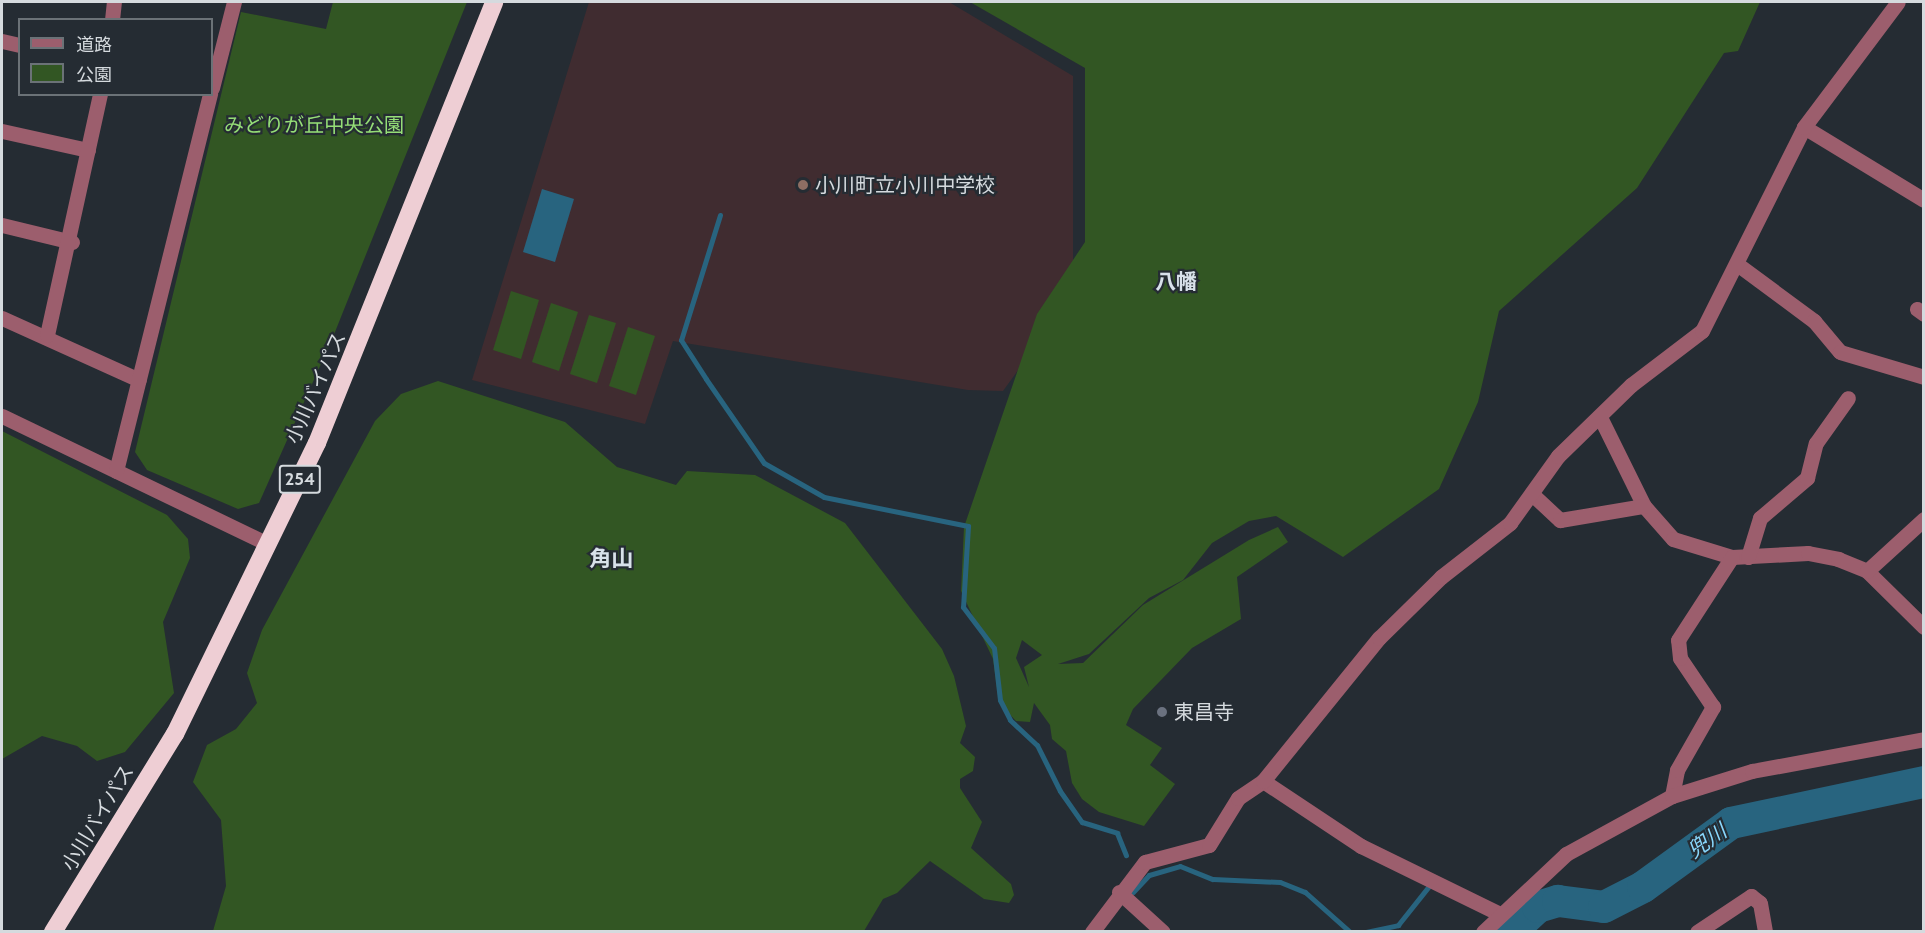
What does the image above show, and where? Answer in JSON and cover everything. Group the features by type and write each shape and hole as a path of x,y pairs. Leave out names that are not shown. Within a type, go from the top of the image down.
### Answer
{"highway":[{"name":"小川バイパス","path":"53,932 175,734 268,544 374,312 494,2"}],"street":[{"path":"112,18 114,2"},
{"path":"213,84 234,2"},
{"path":"1092,932 1119,892 1145,862 1209,845 1238,798 1263,781 1379,638 1441,577 1509,524 1533,495 1558,456 1601,419 1631,385 1702,331 1804,127 1898,2"},
{"path":"2,41 18,45"},
{"path":"47,335 72,242 100,96"},
{"path":"116,471 210,96"},
{"path":"1804,127 1923,200"},
{"path":"2,130 88,150"},
{"path":"2,225 72,242"},
{"path":"1737,264 1814,321 1840,352 1923,377"},
{"path":"2,318 47,335 139,380"},
{"path":"1748,557 1760,518 1808,478 1816,443 1848,398"},
{"path":"2,416 268,544"},
{"path":"1601,419 1644,506 1684,545 1732,557 1808,553 1867,571 1923,627"},
{"path":"1533,495 1560,520 1644,506"},
{"path":"1867,571 1923,519"},
{"path":"1672,796 1677,770 1713,707 1680,658 1678,640 1732,557"},
{"path":"1483,932 1498,913 1566,854 1672,796 1752,771 1923,739"},
{"path":"1263,781 1361,846 1498,913"},
{"path":"1119,892 1163,932"},
{"path":"1697,932 1751,896 1760,903 1765,932"}],"shaded area":[{"name":"小川町立小川中学校","path":"589,2 949,2 1073,76 1073,294 1003,391 968,390 673,341 645,424 472,380"}],"green space":[{"name":"みどりが丘中央公園","path":"333,2 467,2 333,337 259,503 238,509 147,470 135,452 241,12 326,29"},
{"path":"970,2 1760,2 1738,51 1724,53 1637,188 1499,311 1478,402 1439,489 1343,557 1276,516 1249,521 1212,543 1183,580 1149,598 1089,654 1058,664 1083,663 1143,605 1249,540 1278,527 1288,542 1237,577 1241,619 1192,648 1133,709 1126,725 1162,748 1150,765 1175,784 1144,826 1099,812 1082,799 1072,783 1066,751 1052,739 1050,725 1034,703 1030,722 1016,721 999,703 993,659 961,591 964,527 1037,314 1085,242 1085,68","holes":["1022,640 1042,655 1024,667 1029,687 1016,658"]},
{"path":"511,291 539,300 521,359 493,350"},
{"path":"551,303 578,312 559,371 532,362"},
{"path":"589,315 616,323 597,383 570,374"},
{"path":"628,327 655,336 636,395 609,386"},
{"path":"438,381 565,422 617,467 676,485 687,471 755,475 845,523 942,649 954,676 966,726 960,743 975,757 973,771 960,779 960,788 982,822 971,848 1011,884 1014,895 1009,903 984,899 930,861 897,893 883,899 864,931 213,931 226,886 221,820 193,782 207,745 236,729 257,703 247,673 262,630 375,421 401,394"},
{"path":"2,431 167,515 188,539 190,558 163,622 174,693 125,752 97,761 77,746 42,736 2,759"}],"water":[{"path":"542,189 574,199 555,262 523,252"}],"waterway":[{"path":"720,215 681,340 764,463 824,497 968,526 963,607 994,648 1000,700 1010,720 1037,745 1060,791 1082,822 1117,833 1126,855"},
{"name":"兜川","path":"1511,932 1538,907 1558,901 1604,907 1643,887 1731,823 1924,782"},
{"path":"1133,892 1149,875 1180,866 1213,879 1280,882 1305,892 1350,932"},
{"path":"1366,932 1398,925 1429,886"}],"place":[{"name":"小川町立小川中学校","path":"803,185"},
{"name":"東昌寺","path":"1162,712"}],"district":[{"name":"八幡","path":"1176,282"},
{"name":"角山","path":"611,559"}]}
